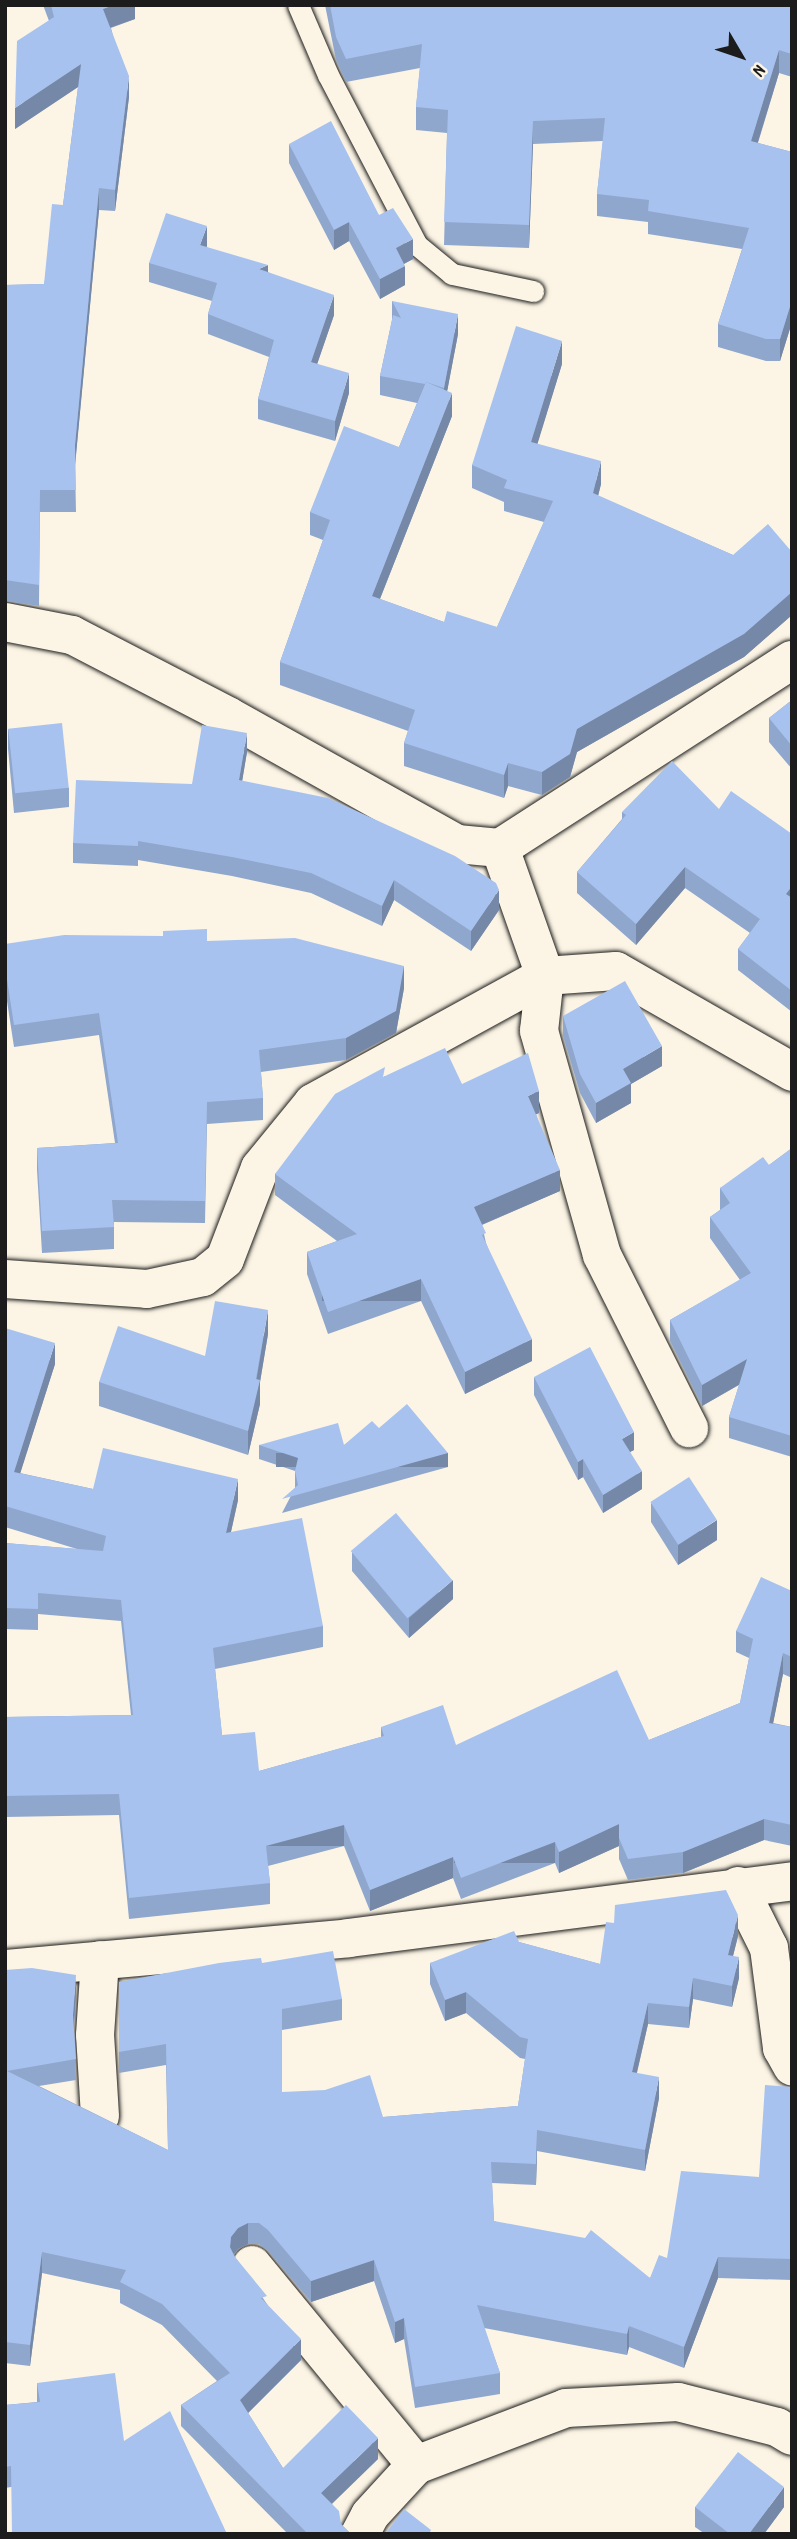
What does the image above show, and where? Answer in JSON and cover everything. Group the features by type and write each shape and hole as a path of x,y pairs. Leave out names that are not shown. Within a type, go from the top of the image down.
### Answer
{"street":[{"path":"5,622 72,635 228,716 457,844 500,848 792,660"},
{"path":"500,848 545,976 539,1031 602,1255 689,1428"},
{"path":"5,1279 147,1289 202,1277 225,1259 261,1168 313,1103 545,976 616,971 792,1072"},
{"path":"5,1969 349,1938 792,1881"},
{"path":"738,1886 769,1948 782,2048 792,2066"},
{"path":"100,1960 94,2035 100,2116"},
{"path":"252,2265 416,2465"},
{"path":"360,2534 370,2515 416,2465 566,2408 678,2402 787,2423"}],"lane":[{"path":"298,5 328,75 417,245 452,274 533,291"}],"building":[{"path":"51,5 114,5 103,9 129,76 115,190 99,188 75,445 76,490 40,490 39,585 5,580 5,285 44,284 52,204 63,205 81,64 15,108 17,41 54,17"},
{"path":"330,5 784,5 792,8 792,54 779,50 751,141 792,152 792,300 780,339 766,339 718,324 749,228 648,211 649,200 597,194 605,118 533,121 529,225 444,222 448,110 416,107 422,44 346,59 336,37"},
{"path":"331,121 379,215 393,208 413,239 396,248 405,266 380,279 349,222 334,230 289,144"},
{"path":"166,213 207,226 200,245 268,265 259,269 334,295 311,362 349,373 335,421 258,399 274,340 208,314 217,283 149,263"},
{"path":"392,301 458,314 444,388 426,382 425,384 380,376 393,315 401,318"},
{"path":"516,326 562,341 531,442 601,461 593,493 733,555 768,524 792,552 792,592 744,634 577,729 570,754 542,772 508,763 504,775 404,743 415,710 280,662 330,520 310,512 344,426 399,447 426,382 452,393 372,596 444,622 447,611 497,627 553,501 504,488 507,480 472,465"},
{"path":"792,700 792,746 769,718"},
{"path":"62,723 69,788 15,793 8,729"},
{"path":"202,725 247,733 239,780 328,798 455,856 496,883 499,890 471,931 394,880 382,906 311,873 138,841 138,846 73,843 76,780 192,784"},
{"path":"672,761 719,809 731,791 792,834 792,886 786,894 792,898 792,991 738,949 760,919 685,867 636,924 577,872 626,815 622,812"},
{"path":"207,929 207,941 295,938 404,966 396,1011 346,1038 259,1050 263,1098 207,1102 205,1201 112,1200 114,1227 42,1231 37,1148 118,1143 99,1013 14,1025 5,966 5,944 64,935 163,936 163,931"},
{"path":"625,981 662,1046 623,1069 631,1083 596,1103 580,1074 563,1016"},
{"path":"445,1048 462,1084 528,1053 539,1091 528,1096 560,1170 474,1207 486,1233 482,1235 532,1339 465,1372 421,1279 328,1312 307,1252 357,1234 275,1174 335,1094 385,1067 383,1077"},
{"path":"792,1148 792,1436 729,1417 747,1359 702,1385 670,1320 751,1273 710,1217 730,1203 720,1188 763,1157 769,1165"},
{"path":"215,1301 268,1310 256,1379 260,1380 248,1431 99,1382 118,1326 205,1356"},
{"path":"5,1328 55,1343 14,1472 93,1489 103,1448 238,1479 226,1533 302,1518 323,1626 213,1648 222,1735 255,1732 259,1771 384,1736 381,1727 443,1705 456,1745 617,1670 649,1740 740,1703 753,1639 736,1631 761,1577 792,1591 792,1657 783,1653 769,1723 792,1727 792,1825 764,1819 683,1852 628,1859 619,1838 619,1824 559,1852 555,1842 461,1878 453,1857 370,1890 344,1825 266,1846 270,1883 129,1898 119,1794 5,1796 5,1717 133,1715 121,1600 38,1593 38,1609 5,1608 5,1543 103,1551 106,1536 5,1506"},
{"path":"590,1347 634,1432 622,1439 642,1471 603,1495 583,1459 578,1462 534,1377"},
{"path":"407,1404 448,1453 282,1499 298,1485 295,1471 298,1458 259,1445 338,1423 344,1445 372,1421 379,1428"},
{"path":"689,1477 717,1520 678,1545 650,1502"},
{"path":"396,1513 453,1580 407,1618 351,1551"},
{"path":"726,1890 738,1915 728,1955 739,1957 732,1986 693,1978 689,2007 648,2003 632,2072 659,2077 645,2150 537,2130 536,2164 491,2162 494,2221 585,2238 591,2230 650,2278 659,2255 667,2258 681,2171 759,2177 765,2085 792,2087 792,2259 718,2257 684,2347 629,2326 627,2334 477,2305 500,2373 415,2387 404,2318 395,2322 374,2260 311,2281 268,2230 259,2223 248,2223 238,2228 231,2237 230,2247 267,2296 261,2298 301,2339 240,2400 283,2468 346,2405 378,2438 321,2493 339,2511 341,2524 349,2532 357,2534 308,2534 181,2405 230,2373 162,2304 120,2282 126,2270 42,2252 30,2345 5,2342 5,1970 32,1968 76,1975 73,2015 76,2059 7,2071 168,2150 166,2044 119,2052 119,1982 219,1963 261,1958 262,1963 333,1951 342,1999 282,2009 282,2092 325,2090 370,2075 383,2117 518,2106 528,2039 520,2037 466,1992 445,2000 430,1963 514,1931 519,1942 600,1964 606,1922 614,1923 615,1905"},
{"path":"115,2373 124,2441 170,2411 227,2534 12,2534 11,2466 5,2467 5,2405 40,2402 37,2383"},
{"path":"738,2452 784,2487 749,2534 730,2534 695,2507"},
{"path":"404,2509 431,2530 429,2534 385,2534"}]}
